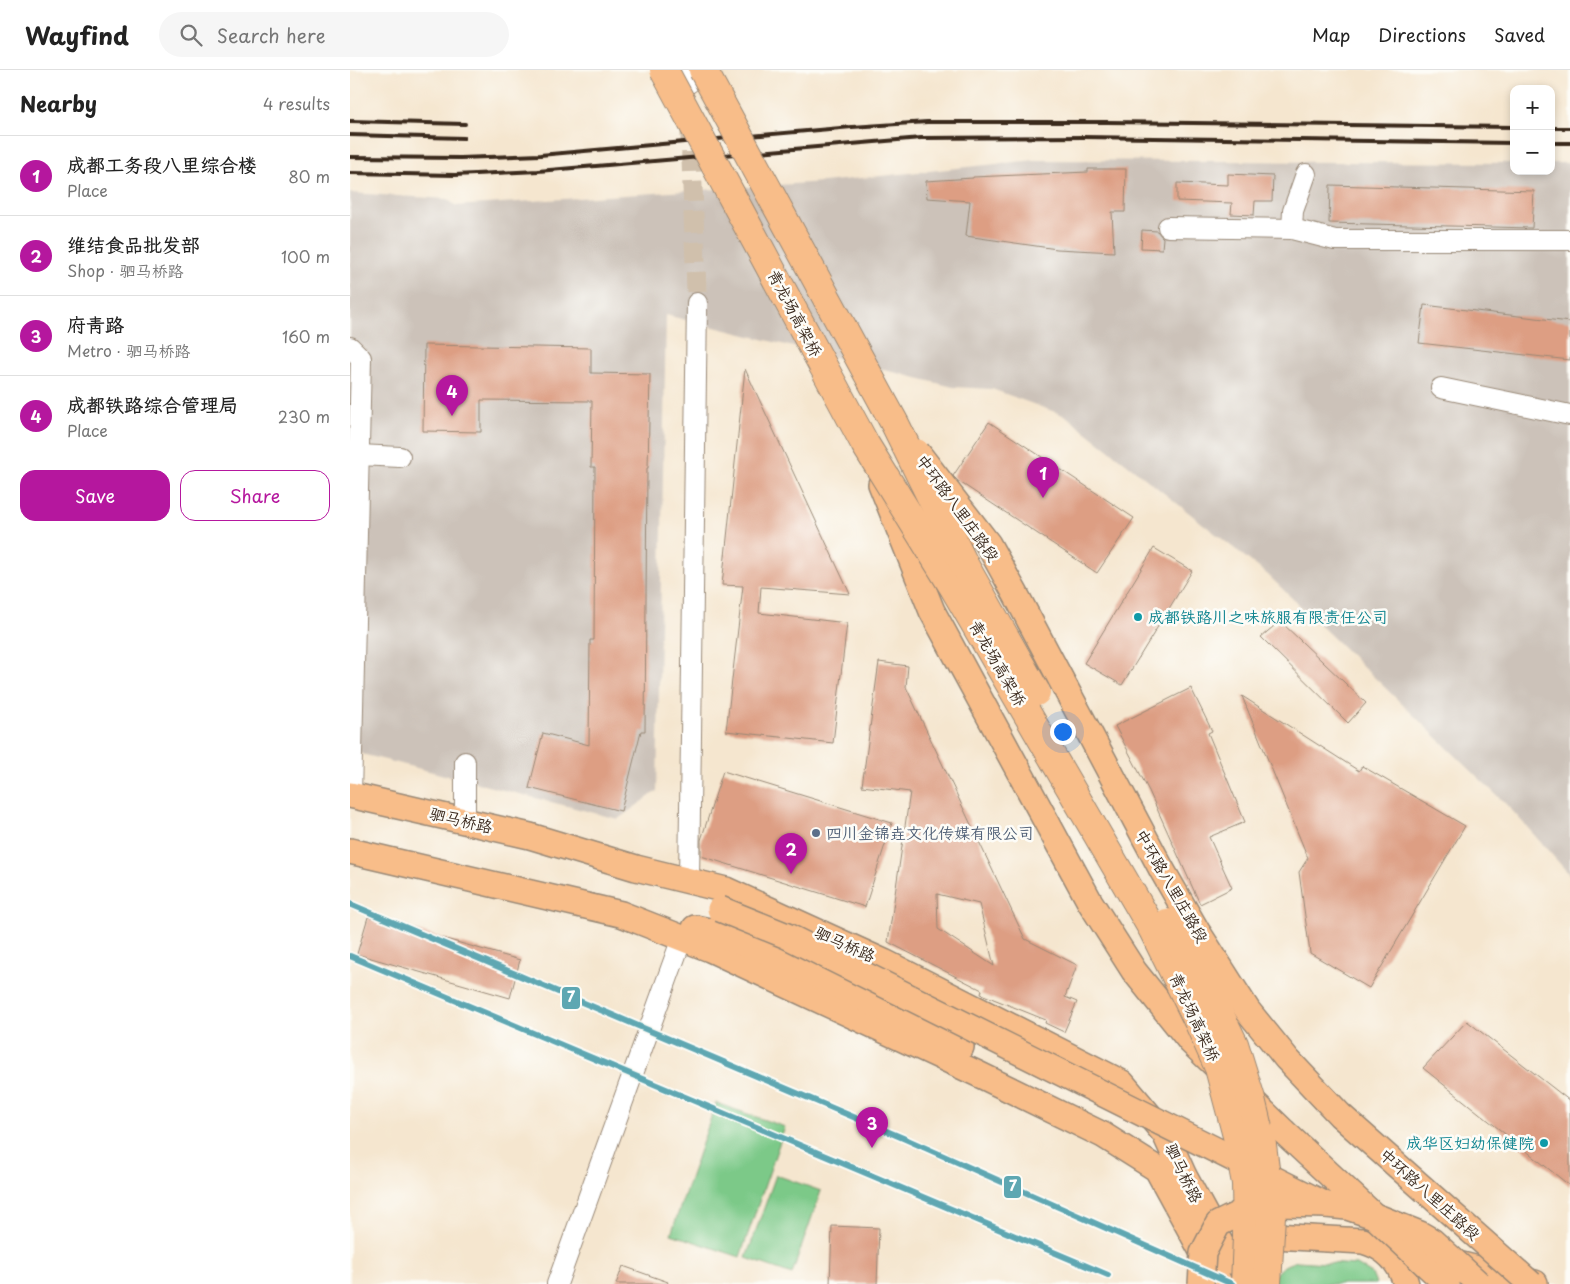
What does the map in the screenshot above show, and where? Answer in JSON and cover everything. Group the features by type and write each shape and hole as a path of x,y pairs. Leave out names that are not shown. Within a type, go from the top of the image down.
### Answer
{"highway":[{"name":"青龙场高架桥","path":"664,70 865,444 954,588 1143,913 1198,1021 1219,1068 1237,1136 1246,1183 1247,1237 1245,1284"},
{"name":"青龙场高架桥","path":"692,74 895,424 965,566 1164,917 1206,986 1234,1044 1251,1098 1262,1145 1271,1216 1267,1284"}],"main road":[{"name":"中环路八里庄路段","path":"895,424 988,544 1162,870 1197,931 1248,1011 1286,1059 1340,1115 1530,1284"},
{"path":"865,444 932,611 1090,902 1134,971 1191,1042 1448,1284"},
{"name":"驷马桥路","path":"350,796 530,836 636,868 726,890 884,962 1122,1083 1165,1134 1184,1176 1230,1261"},
{"name":"驷马桥路","path":"350,851 621,914 710,949 1103,1134 1157,1169 1221,1284"},
{"path":"636,868 714,920 778,956 1132,1132 1155,1148 1171,1169 1203,1253"},
{"path":"621,914 714,920 787,936 1326,1205"},
{"path":"1200,1284 1203,1253 1218,1224 1255,1206 1277,1204 1347,1207 1380,1218 1420,1234 1432,1241 1479,1284"},
{"path":"1380,1218 1410,1239 1430,1261 1436,1284"},
{"path":"1221,1284 1230,1261 1240,1250 1256,1241 1274,1236 1362,1241 1537,1284"},
{"path":"1373,1244 1389,1253 1396,1261 1403,1272 1406,1284"}],"street":[{"path":"1292,228 1293,211 1306,174"},
{"path":"1168,227 1292,228 1335,240 1570,240"},
{"path":"689,881 696,302"},
{"path":"350,347 361,358 359,455 354,498 350,796"},
{"path":"1441,388 1570,415"},
{"path":"359,455 400,457"},
{"path":"465,821 466,762"},
{"path":"557,1284 682,938"}],"shaded area":[{"path":"1035,160 1510,163 1510,175 1555,175 1555,163 1570,163 1570,875 1509,807 1268,575 1066,416 992,389 953,387 666,315 657,791 618,819 350,751 350,193 447,199 456,206 823,182"}],"green space":[{"path":"716,1103 785,1127 740,1257 671,1234"},
{"path":"776,1175 821,1191 792,1274 746,1258"},
{"path":"1297,1261 1357,1265 1372,1274 1376,1284 1271,1284 1281,1268"}],"building":[{"path":"1088,169 1126,169 1125,212 1112,212 1114,252 1057,249 966,236 970,201 927,198 926,181 1088,172"},
{"path":"1228,174 1273,176 1272,201 1255,201 1254,215 1231,214 1232,203 1177,201 1177,183 1228,185"},
{"path":"1330,185 1534,191 1532,228 1329,223"},
{"path":"1142,230 1157,231 1163,238 1162,249 1141,248"},
{"path":"1424,305 1570,322 1570,360 1419,343"},
{"path":"424,345 591,348 591,373 650,374 647,468 645,731 641,731 621,811 529,788 543,733 589,745 590,640 594,640 595,467 591,467 592,401 481,400 481,432 423,431"},
{"path":"745,369 850,594 761,587 759,613 847,623 833,743 726,731 743,586 722,585"},
{"path":"989,422 1134,518 1097,573 953,476"},
{"name":"成都铁路川之味旅服有限责任公司","path":"1154,548 1192,571 1122,685 1084,663"},
{"path":"1280,621 1366,703 1348,723 1261,637"},
{"path":"879,662 908,666 906,687 1025,939 1077,965 1065,997 1077,1002 1064,1032 1045,1023 1046,1020 981,994 982,990 888,942 910,792 862,786","holes":["937,894 979,904 994,966 938,929"]},
{"path":"1191,688 1212,731 1208,733 1245,822 1209,837 1232,888 1200,904 1149,791 1115,726"},
{"path":"1242,696 1359,771 1362,766 1465,826 1369,988 1310,953 1299,872 1308,858"},
{"path":"723,771 892,823 865,907 701,856 701,840"},
{"path":"368,917 520,960 510,998 357,954"},
{"name":"成华区妇幼保健院","path":"1467,1021 1570,1101 1570,1186 1423,1068"},
{"path":"832,1226 879,1228 877,1284 830,1284"},
{"path":"623,1266 668,1282 667,1284 616,1284"}],"tunnel":[{"path":"690,122 697,303"}],"railway":[{"path":"350,121 465,124"},
{"path":"350,157 460,158 540,155 927,122 1108,122 1510,127"},
{"path":"1555,128 1570,128"},
{"path":"350,135 464,138"},
{"path":"350,173 455,175 538,171 921,138 1083,137 1510,143"},
{"path":"1555,143 1570,143"}],"transit line":[{"name":"7","path":"350,904 903,1138 1232,1284"},
{"name":"7","path":"350,956 1108,1275"}],"place":[{"name":"成都铁路综合管理局","path":"452,416"},
{"name":"成都工务段八里综合楼","path":"1043,498"},
{"name":"成都铁路川之味旅服有限责任公司","path":"1138,617"},
{"name":"四川金锦垚文化传媒有限公司","path":"816,833"},
{"name":"维结食品批发部","path":"791,874"},
{"name":"成华区妇幼保健院","path":"1544,1143"},
{"name":"府青路","path":"872,1148"}]}
